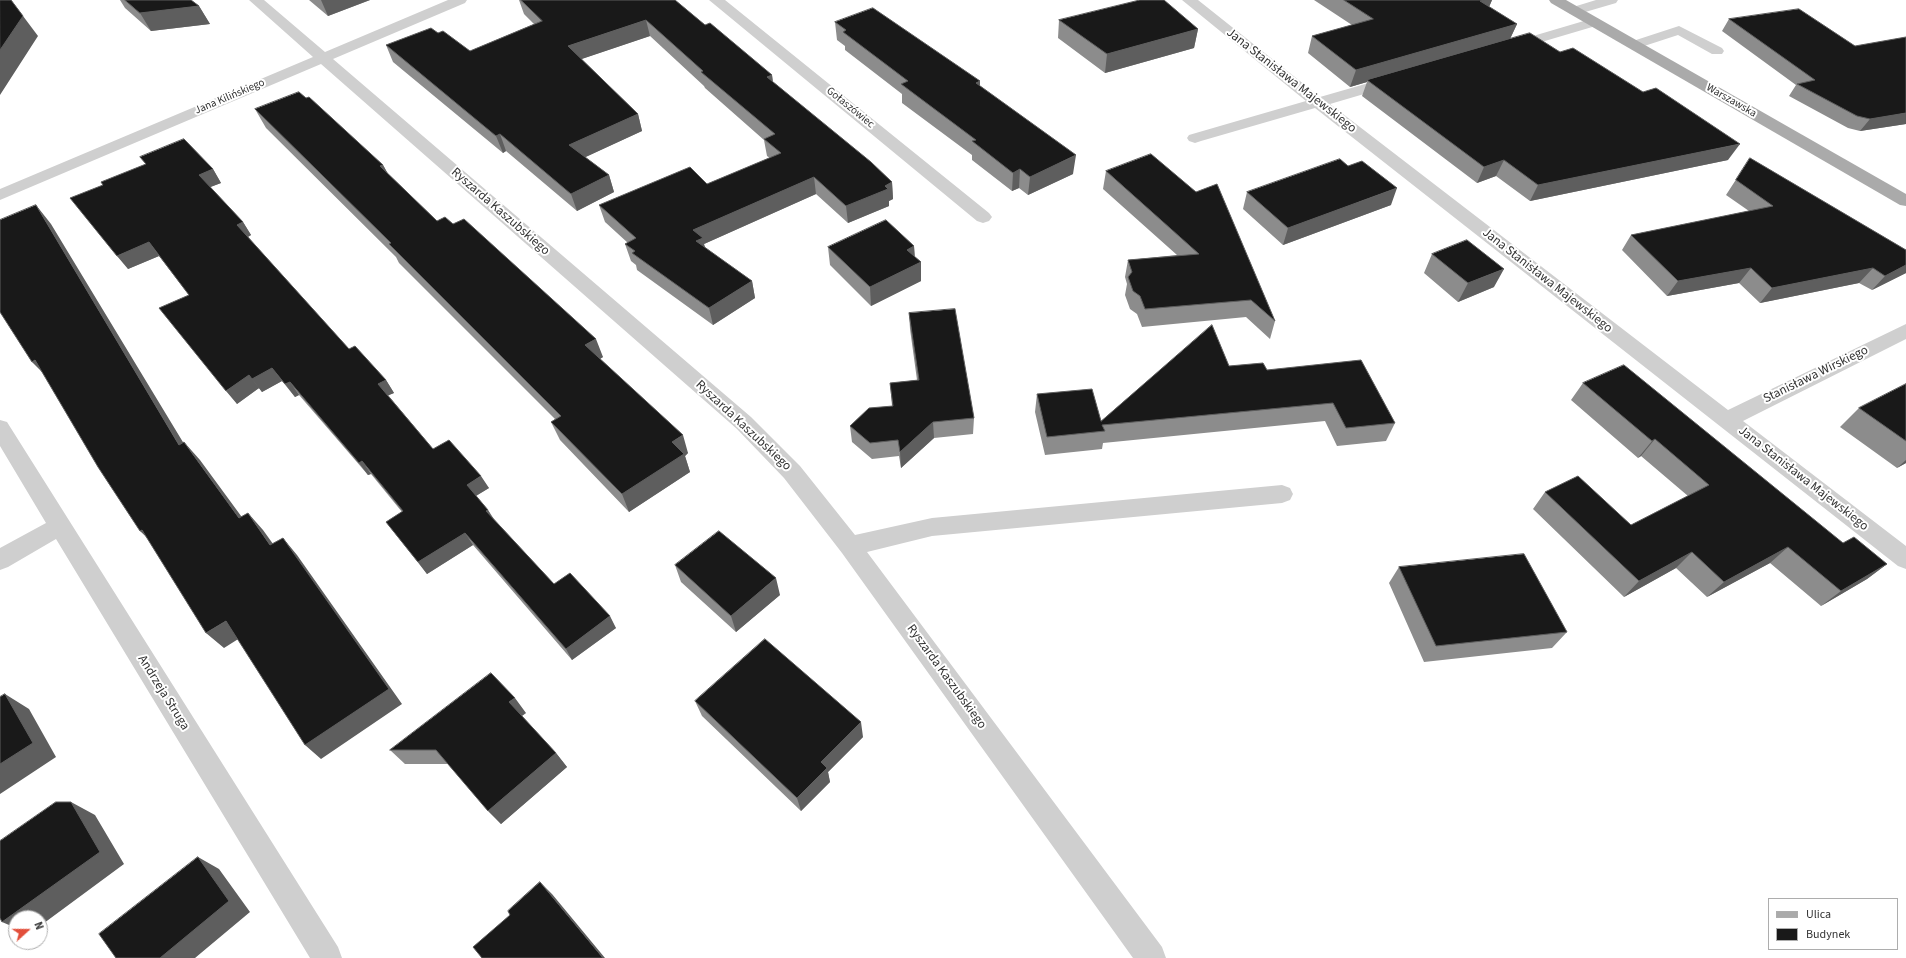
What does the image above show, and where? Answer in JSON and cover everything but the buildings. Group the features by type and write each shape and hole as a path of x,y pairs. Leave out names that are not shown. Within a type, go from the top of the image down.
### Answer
{"main road":[{"name":"Warszawska","path":"1556,0 1906,201"}],"street":[{"name":"Ryszarda Kaszubskiego","path":"256,0 744,423 792,472 850,546 1151,958"},
{"name":"Jana Kilińskiego","path":"0,195 460,0"},
{"name":"Gołaszówiec","path":"716,0 983,217"},
{"name":"Jana Stanisława Majewskiego","path":"1189,0 1318,103 1906,559"},
{"path":"1575,11 1611,0"},
{"path":"1499,50 1594,22"},
{"path":"1635,45 1679,30 1717,52"},
{"path":"1195,138 1408,76"},
{"name":"Stanisława Wirskiego","path":"1726,420 1906,331"},
{"name":"Andrzeja Struga","path":"0,428 327,958"},
{"path":"850,546 932,527 1282,494"},
{"path":"0,560 60,526"}]}
